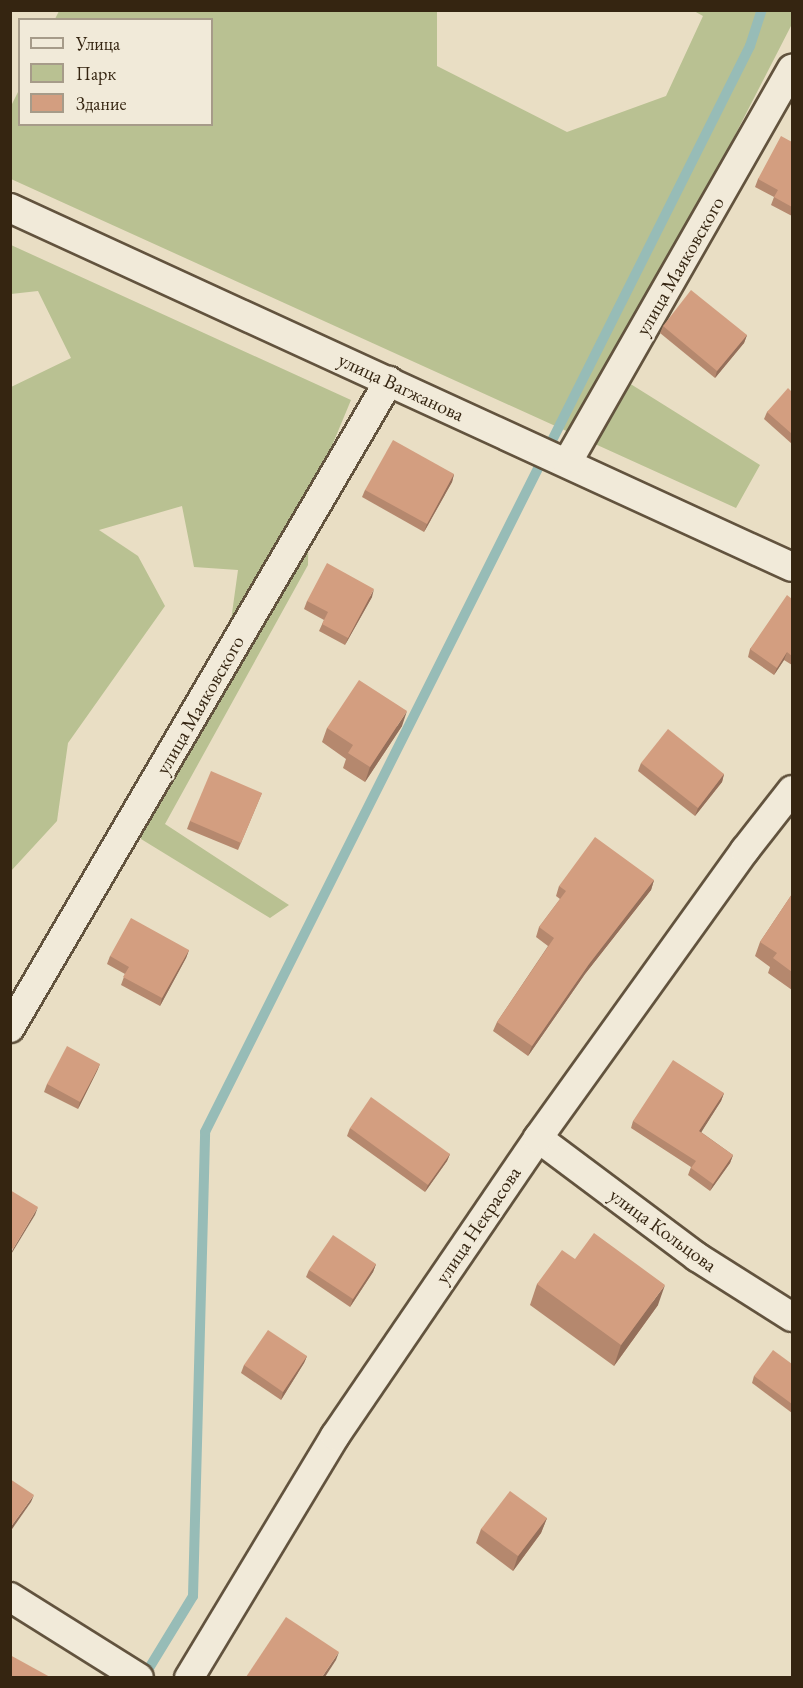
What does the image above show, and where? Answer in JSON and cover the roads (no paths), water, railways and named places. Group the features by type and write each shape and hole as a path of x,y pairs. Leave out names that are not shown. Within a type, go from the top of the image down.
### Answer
{"street":[{"name":"улица Маяковского","path":"567,463 792,69"},
{"name":"улица Вагжанова","path":"10,208 792,567"},
{"name":"улица Маяковского","path":"10,1028 389,381"},
{"name":"улица Некрасова","path":"189,1677 334,1436 538,1137 745,850 792,790"},
{"name":"улица Кольцова","path":"538,1137 697,1257 792,1317"},
{"path":"10,1597 139,1677"}],"waterway":[{"path":"143,1678 193,1596 205,1132 750,46 762,10"}]}
